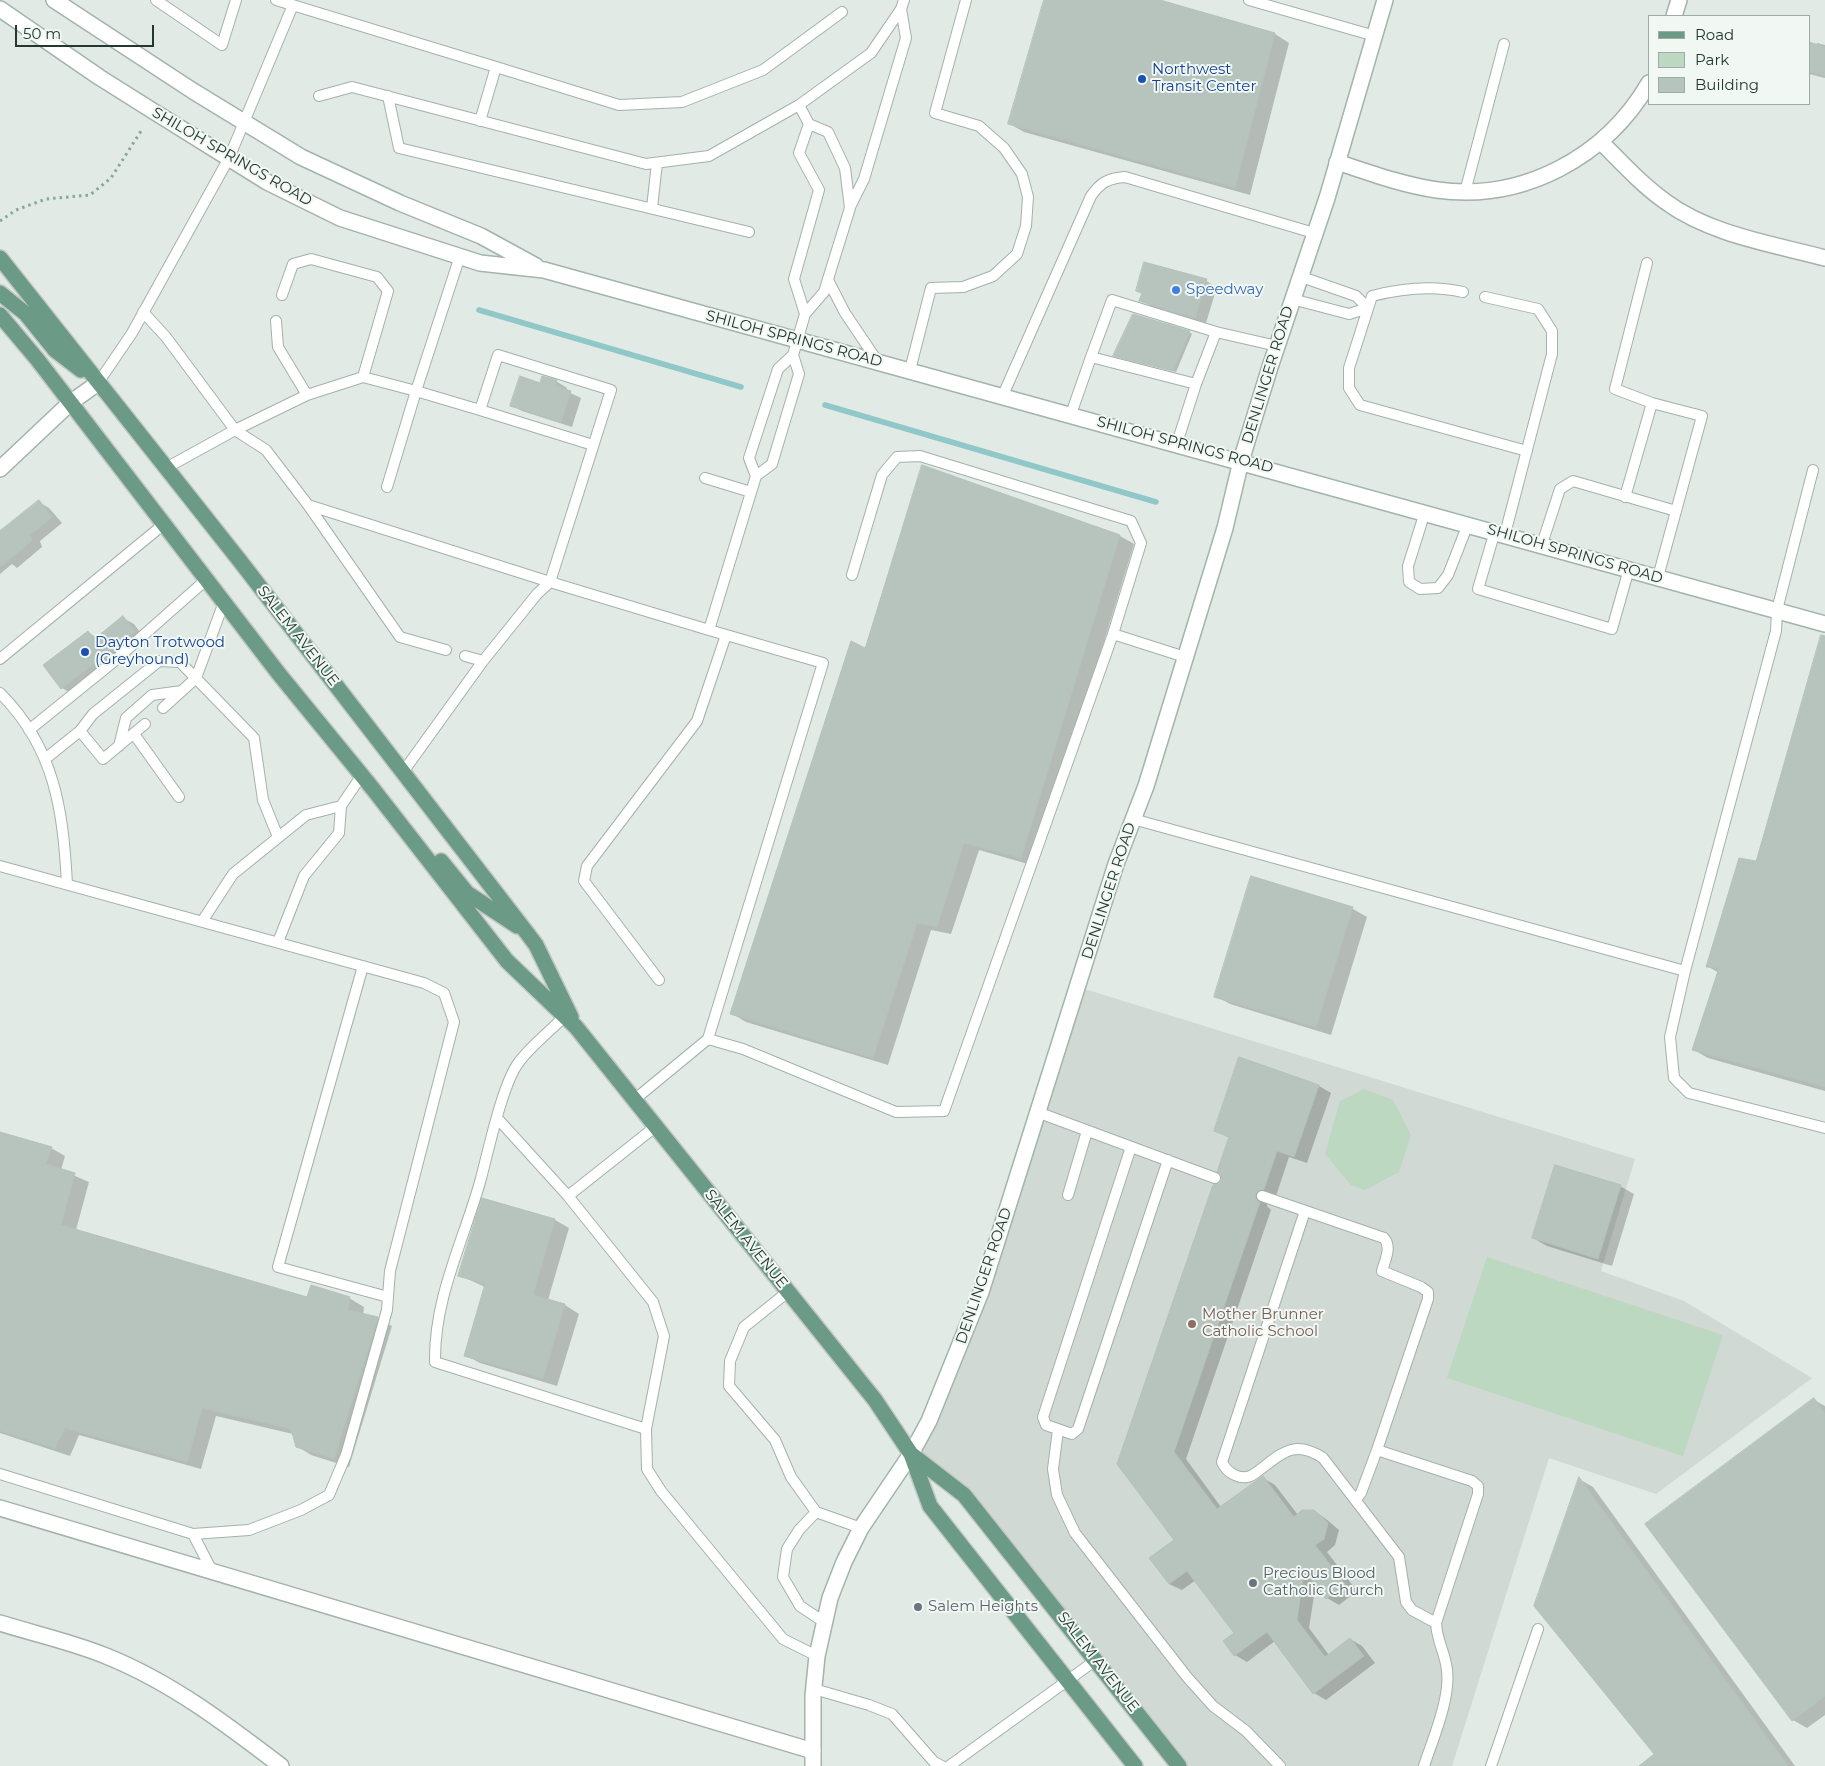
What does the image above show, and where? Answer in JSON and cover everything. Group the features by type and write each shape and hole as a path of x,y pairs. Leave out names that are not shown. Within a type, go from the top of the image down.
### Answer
{"main road":[{"name":"SALEM AVENUE","path":"0,258 166,468 536,945 576,1027"},
{"path":"0,293 26,314 55,350 98,383"},
{"name":"SALEM AVENUE","path":"0,315 507,961 576,1027 875,1400 911,1454 930,1506 1135,1766"},
{"path":"362,775 396,805 467,893 526,933"},
{"name":"SALEM AVENUE","path":"911,1454 964,1495 1179,1766"}],"street":[{"name":"SHILOH SPRINGS ROAD","path":"54,0 301,158 400,203 481,236 544,270"},
{"name":"DENLINGER ROAD","path":"813,1758 814,1689 817,1656 836,1580 861,1528 911,1454 929,1421 981,1292 1036,1112 1116,864 1146,786 1225,528 1241,461 1337,162 1385,0"},
{"path":"1674,15 1679,0"},
{"name":"SHILOH SPRINGS ROAD","path":"0,9 99,77 268,182 340,218 480,262 544,270 1500,532 1825,624"},
{"path":"1337,162 1409,184 1438,190 1464,192 1491,191 1519,185 1546,176 1571,163 1601,142 1622,121 1648,84"},
{"path":"1601,142 1640,181 1667,203 1692,217 1718,228 1825,258"},
{"path":"0,470 70,403 98,383"},
{"path":"0,1508 212,1571 813,1758"},
{"path":"0,1623 62,1640 138,1671 181,1694 223,1721 280,1766"}],"lane":[{"path":"156,0 222,45 236,0"},
{"path":"276,0 619,105 682,102 763,70 842,12"},
{"path":"910,370 931,288 963,287 993,276 1017,254 1026,226 1028,197 1022,174 1004,148 979,126 935,113 966,0"},
{"path":"1249,0 1375,36"},
{"path":"98,383 143,312 229,158 293,5"},
{"path":"320,96 352,87 646,164 709,156 799,105 871,53 903,5"},
{"path":"756,476 748,458 778,369 793,355 805,314 824,292 850,208 864,179 906,38 903,5"},
{"path":"1464,192 1504,44"},
{"path":"480,121 496,67"},
{"path":"388,96 399,148 749,232"},
{"path":"799,105 809,124 828,132 845,168 850,208"},
{"path":"805,314 794,279 819,190 799,153 809,124"},
{"path":"652,208 657,163"},
{"path":"1003,396 1091,196 1099,185 1111,178 1125,177 1314,233"},
{"path":"387,487 460,256"},
{"path":"282,295 293,264 311,258 377,278 388,291 363,377"},
{"path":"1647,263 1615,389 1652,403 1702,416 1658,577"},
{"path":"1299,276 1356,296 1368,308"},
{"path":"828,280 845,313 878,362"},
{"path":"1463,292 1440,287 1400,289 1372,296 1349,368 1349,388 1360,405 1527,451"},
{"path":"1486,297 1538,310 1552,331 1552,354 1527,451 1500,532 1478,589 1612,629 1629,569"},
{"path":"1292,299 1349,314 1368,308"},
{"path":"1071,414 1112,300 1216,332 1277,346"},
{"path":"143,312 166,337 235,430 266,450 308,505 400,637 446,650"},
{"path":"276,321 278,347 307,396"},
{"path":"1177,443 1196,384 1216,332"},
{"path":"403,772 483,661 537,594 550,582 612,390 498,355 480,410"},
{"path":"709,630 756,476 772,464 800,374 793,355"},
{"path":"1091,358 1196,384"},
{"path":"166,468 235,430 307,396 363,377 593,444"},
{"path":"1625,497 1652,403"},
{"path":"708,1038 743,1049 896,1112 944,1111 1112,634 1141,544 1131,521 920,456 897,457 882,475 852,576"},
{"path":"1813,470 1777,610 1776,631 1670,1037 1674,1078 1689,1093 1825,1128"},
{"path":"705,478 751,492"},
{"path":"1542,544 1560,488 1572,481 1676,511"},
{"path":"308,505 550,582 823,663 708,1038 634,1100"},
{"path":"1425,512 1408,566 1409,582 1420,589 1438,588 1448,575 1468,524"},
{"path":"0,659 164,524"},
{"path":"29,730 112,663 166,613 207,579"},
{"path":"164,708 196,678 224,602"},
{"path":"1112,634 1185,658"},
{"path":"659,980 584,881 587,866 697,721 726,635"},
{"path":"465,656 483,661"},
{"path":"45,759 80,730 93,714 159,661 180,662 254,738 263,800 278,837"},
{"path":"119,746 126,718 152,695 182,691"},
{"path":"0,693 29,730 45,759 55,784 64,830 67,884"},
{"path":"80,730 103,759 145,724"},
{"path":"134,734 179,797"},
{"path":"278,942 304,876 339,833 341,806 362,775"},
{"path":"203,920 233,874 306,815 341,806"},
{"path":"1133,819 1686,971"},
{"path":"0,866 203,920 424,983 444,993 454,1022 390,1271 387,1310 346,1455 329,1495 301,1510 249,1530 192,1534 0,1474"},
{"path":"363,966 278,1266 388,1297"},
{"path":"564,1016 518,1063 504,1096 479,1185 448,1273 435,1335 435,1362 646,1429"},
{"path":"1036,1112 1215,1178"},
{"path":"498,1119 568,1196 653,1302 664,1336 646,1429 647,1469 661,1491 783,1639 817,1656"},
{"path":"568,1196 655,1127"},
{"path":"1068,1195 1087,1131"},
{"path":"1131,1147 1043,1417 1046,1425 1058,1430 1072,1434 1078,1429 1168,1160"},
{"path":"1262,1196 1384,1238 1388,1249 1382,1270 1428,1292 1428,1299 1377,1450 1361,1493 1356,1499"},
{"path":"1304,1211 1222,1462 1224,1468 1230,1473 1244,1477 1253,1475 1274,1456 1286,1450 1306,1450 1323,1458 1399,1557 1406,1602 1412,1610 1436,1623"},
{"path":"789,1291 744,1327 730,1361 729,1386 776,1440 791,1477 816,1512 861,1528"},
{"path":"1058,1430 1053,1469 1056,1496 1075,1533 1187,1677 1213,1706 1246,1731 1280,1766"},
{"path":"1377,1450 1472,1481 1478,1486 1478,1494 1436,1623 1438,1642 1446,1665 1447,1686 1437,1727 1424,1766"},
{"path":"816,1512 799,1530 787,1549 783,1577 800,1606 824,1622"},
{"path":"192,1534 212,1571"},
{"path":"1491,1766 1538,1629"},
{"path":"949,1766 1096,1660"},
{"path":"814,1689 869,1705 892,1714 934,1762 942,1766"}],"path":[{"path":"0,222 16,210 46,198 90,195 111,178 143,128"}],"shaded area":[{"path":"1078,987 1635,1159 1601,1271 1684,1301 1812,1378 1656,1494 1549,1458 1452,1766 1179,1766 964,1495 911,1454 929,1421"}],"green space":[{"path":"1364,1089 1393,1100 1411,1135 1399,1172 1365,1190 1351,1185 1325,1154 1340,1101"},
{"path":"1487,1257 1723,1335 1683,1456 1447,1378"}],"building":[{"name":"Northwest Transit Center","path":"1044,0 1160,0 1275,33 1235,188 1008,124"},
{"path":"1810,42 1825,47 1825,76 1810,72"},
{"path":"1144,262 1207,279 1195,318 1139,301 1142,293 1136,291"},
{"path":"1133,314 1190,331 1173,371 1113,356"},
{"path":"520,376 540,383 542,376 557,380 555,386 571,391 561,422 510,406"},
{"path":"922,465 1120,535 1021,858 964,843 937,927 917,923 873,1058 730,1014 851,641 865,648"},
{"path":"39,500 52,517 30,535 32,541 0,567 0,531"},
{"name":"Dayton Trotwood (Greyhound)","path":"123,616 135,632 61,689 43,665 88,631 94,639"},
{"path":"1821,635 1825,636 1825,1087 1692,1050 1719,968 1706,967 1739,858 1756,861"},
{"path":"1251,876 1353,907 1316,1027 1214,997"},
{"path":"1239,1057 1319,1085 1294,1157 1277,1151 1264,1189 1256,1193 1255,1198 1260,1202 1174,1452 1217,1509 1263,1476 1294,1517 1302,1510 1314,1510 1328,1523 1324,1539 1315,1545 1345,1584 1326,1599 1304,1571 1297,1620 1325,1657 1350,1638 1364,1656 1313,1694 1267,1632 1234,1656 1223,1641 1234,1633 1187,1571 1169,1584 1149,1558 1174,1540 1117,1464 1213,1185 1219,1184 1222,1180 1221,1174 1217,1172 1229,1137 1214,1131"},
{"path":"0,1132 52,1147 46,1164 75,1173 61,1225 307,1297 311,1285 350,1297 348,1310 378,1317 334,1459 296,1447 291,1429 202,1408 187,1462 65,1428 55,1448 0,1431"},
{"path":"1555,1165 1621,1185 1598,1259 1532,1238"},
{"path":"482,1198 555,1219 533,1295 565,1304 543,1379 464,1356 485,1284 458,1276"},
{"path":"1814,1398 1825,1414 1825,1696 1792,1721 1645,1524"},
{"path":"1579,1477 1788,1766 1639,1766 1654,1754 1534,1606"}],"waterway":[{"path":"479,310 741,387"},
{"path":"825,405 1156,502"}],"place":[{"name":"Northwest Transit Center","path":"1142,79"},
{"name":"Speedway","path":"1176,290"},
{"name":"Dayton Trotwood (Greyhound)","path":"85,652"},
{"name":"Mother Brunner Catholic School","path":"1192,1324"},
{"name":"Precious Blood Catholic Church","path":"1253,1583"},
{"name":"Salem Heights","path":"918,1607"}]}
